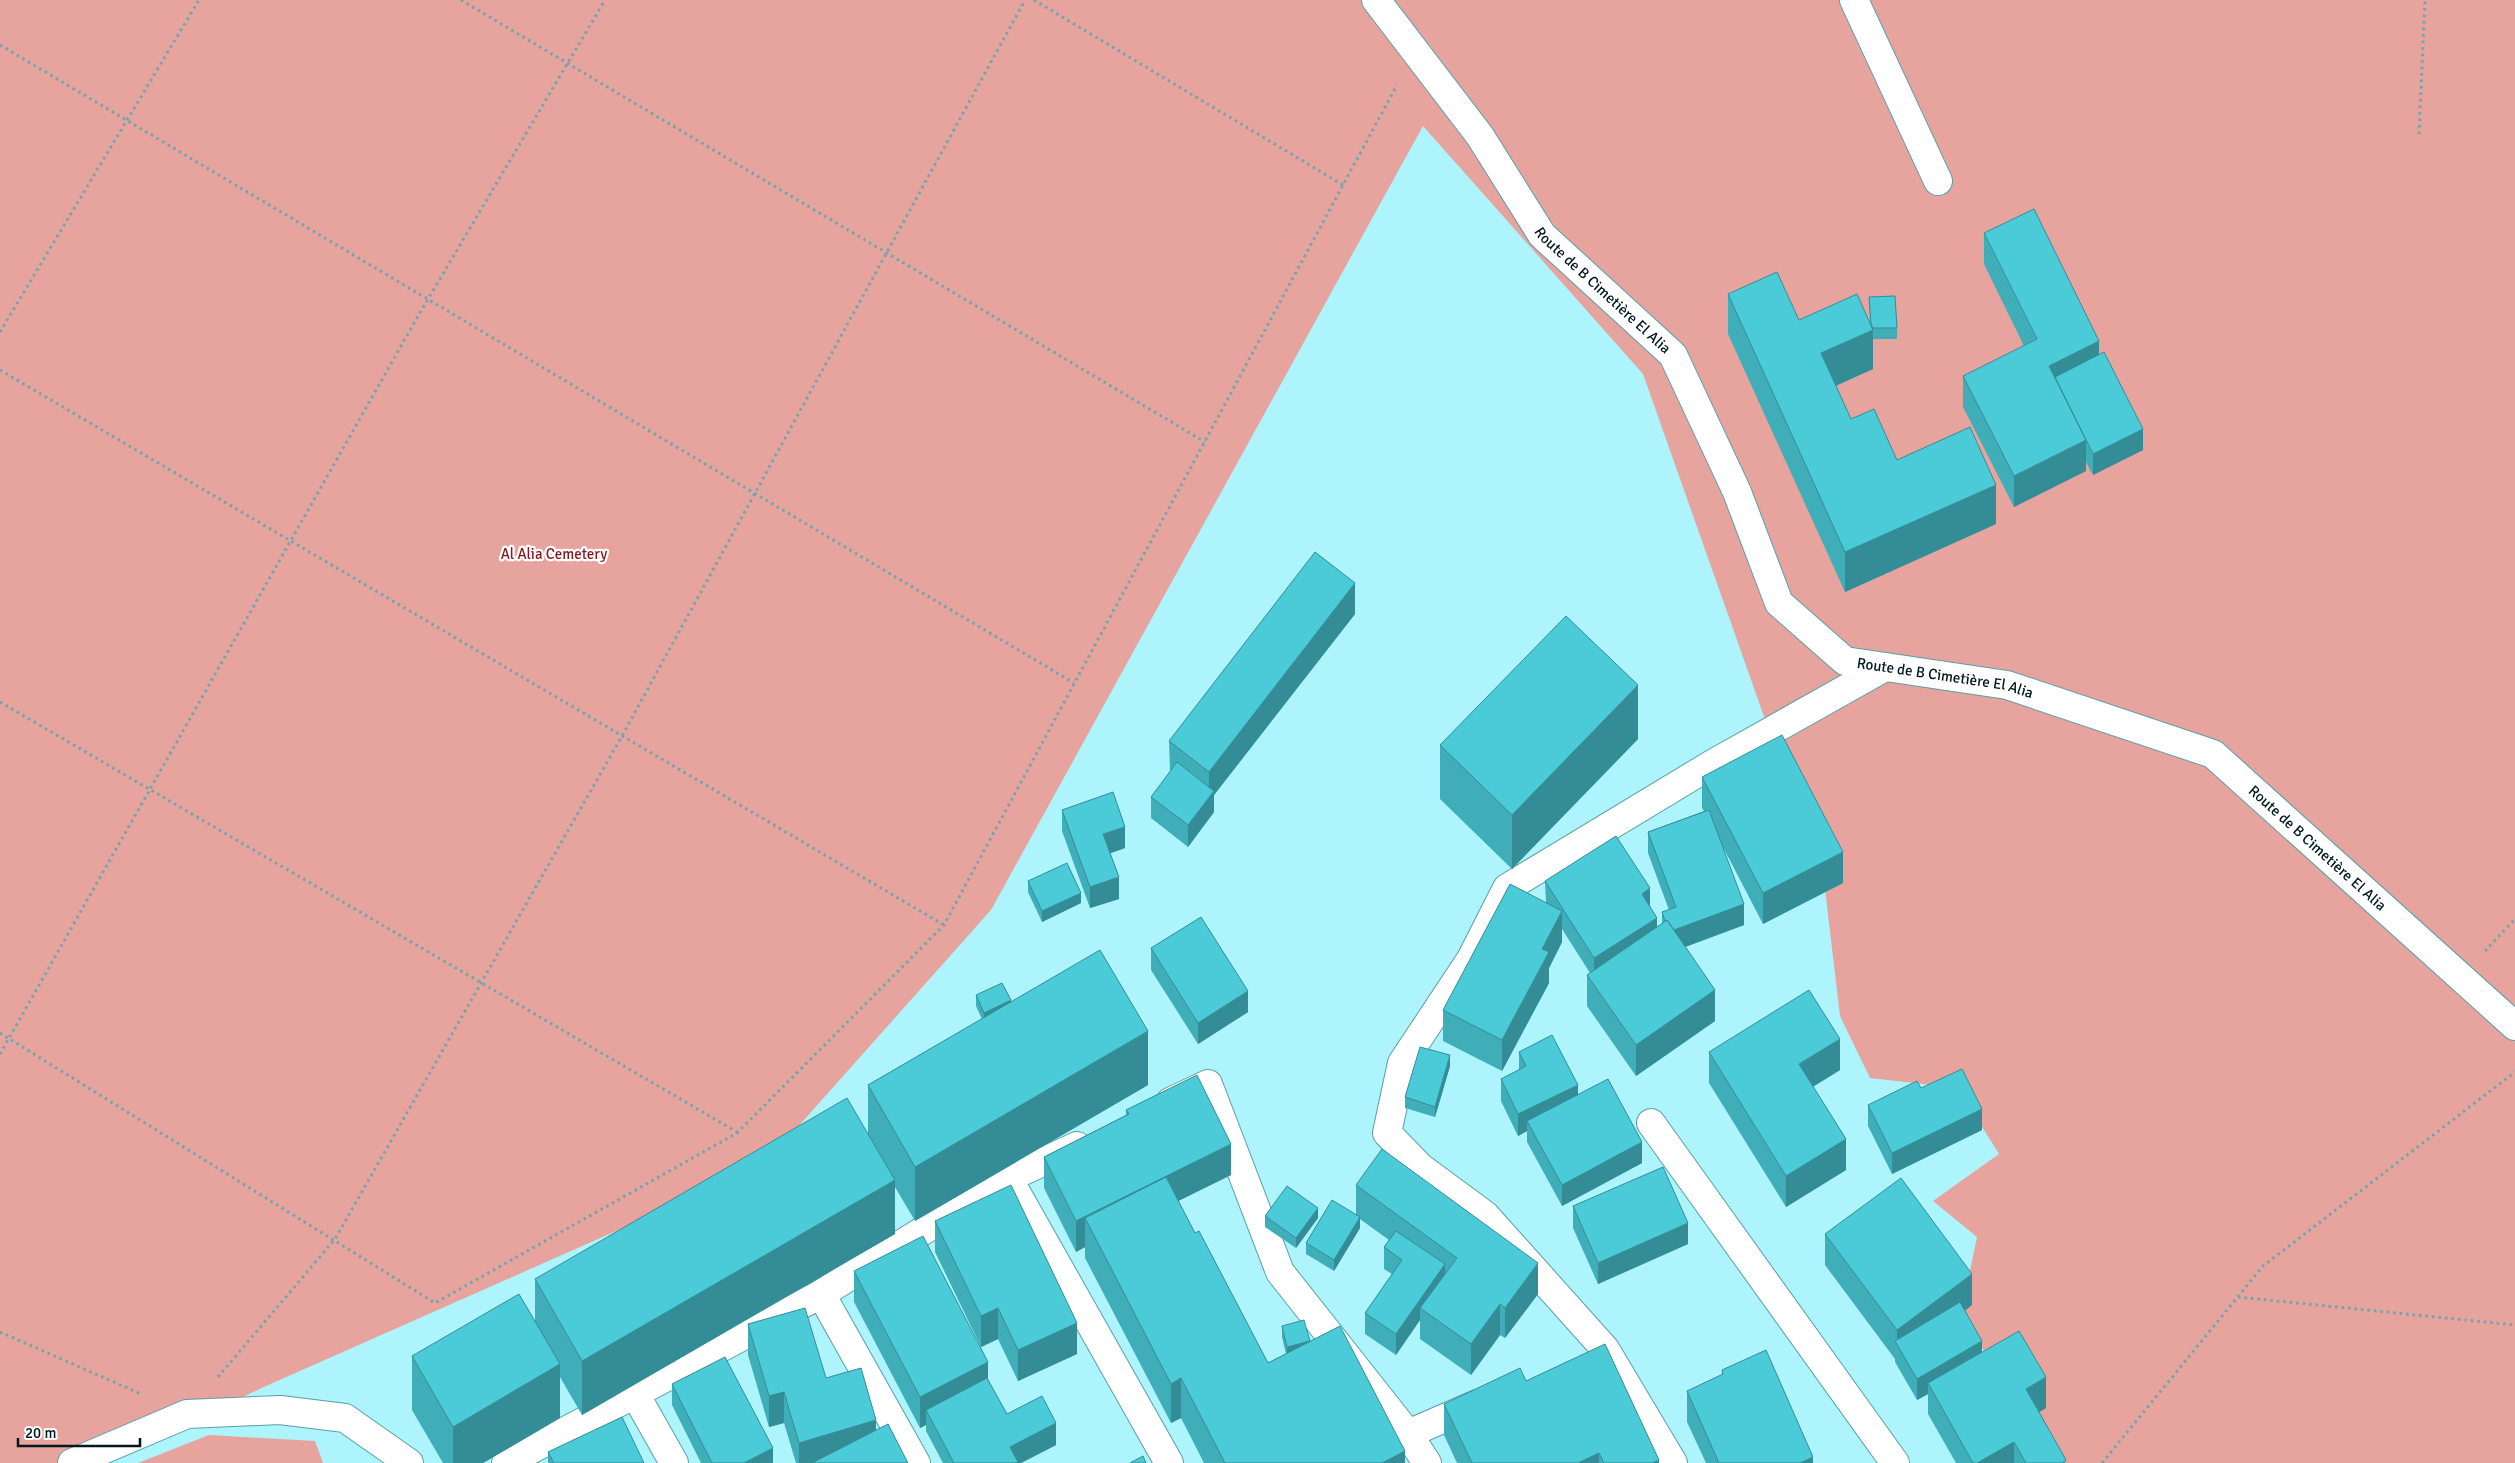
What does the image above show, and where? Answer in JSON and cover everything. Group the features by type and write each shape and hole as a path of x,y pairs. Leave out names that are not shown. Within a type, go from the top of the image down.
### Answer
{"street":[{"name":"Route de B Cimetière El Alia","path":"1376,0 1480,136 1542,235 1673,355 1737,492 1779,604 1844,661 2007,685 2213,754 2515,1026"},
{"path":"1854,0 1938,181"},
{"path":"1673,1463 1605,1349 1485,1215 1420,1167 1387,1133 1402,1063 1471,960 1507,888 1714,763 1885,667"},
{"path":"1147,1113 1208,1084 1280,1272 1408,1434 1427,1463"},
{"path":"1651,1123 1895,1463"},
{"path":"506,1463 820,1294 1008,1178 1103,1133"},
{"path":"1008,1178 1169,1463"},
{"path":"820,1294 916,1463"},
{"path":"1578,1361 1605,1349"},
{"path":"635,1394 674,1463"},
{"path":"1408,1434 1498,1396"},
{"path":"72,1463 187,1414 280,1410 345,1418 409,1463"}],"path":[{"path":"0,332 198,0"},
{"path":"461,0 1205,442"},
{"path":"0,1054 427,299 605,0"},
{"path":"0,1332 187,1414 335,1240 622,736 1025,0"},
{"path":"1034,0 1343,185"},
{"path":"2419,134 2426,0"},
{"path":"0,45 1074,683"},
{"path":"0,1033 434,1303 737,1133 944,925 1416,52"},
{"path":"0,370 944,925"},
{"path":"0,702 737,1133"},
{"path":"2461,977 2515,918"},
{"path":"2102,1463 2263,1266 2515,1072"},
{"path":"2238,1297 2515,1325"}],"green space":[{"name":"Al Alia Cemetery","path":"0,0 2515,0 2515,1463 2042,1463 1962,1309 1977,1237 1933,1201 1999,1154 1958,1088 1870,1078 1840,1016 1825,889 1643,374 1423,126 991,910 763,1166 266,1386 104,1463 0,1463"},
{"path":"209,1435 315,1441 323,1463 138,1463"}],"building":[{"path":"2034,209 2099,341 2049,366 2086,440 2014,476 1963,376 2037,339 1984,233"},
{"path":"1777,272 1799,320 1857,294 1873,330 1821,353 1851,419 1874,409 1897,460 1970,427 1996,485 1845,552 1728,294"},
{"path":"1895,296 1897,328 1873,328 1869,297"},
{"path":"2104,352 2143,429 2093,454 2055,377"},
{"path":"1315,552 1355,583 1209,772 1169,741"},
{"path":"1566,616 1638,685 1512,815 1440,745"},
{"path":"1782,735 1843,852 1763,893 1702,777"},
{"path":"1177,762 1214,791 1188,825 1151,797"},
{"path":"1113,792 1125,827 1103,834 1119,877 1090,887 1062,810"},
{"path":"1709,810 1744,904 1674,930 1667,920 1665,921 1662,912 1676,907 1648,832"},
{"path":"1616,836 1650,888 1642,894 1657,918 1594,958 1545,881"},
{"path":"1067,863 1081,893 1042,911 1028,881"},
{"path":"1510,884 1562,911 1542,949 1549,952 1502,1040 1443,1010"},
{"path":"1201,917 1248,991 1198,1023 1151,948"},
{"path":"1667,920 1715,990 1636,1045 1587,975"},
{"path":"1100,950 1148,1031 915,1167 868,1085"},
{"path":"1002,983 1011,1000 984,1013 976,995"},
{"path":"1809,990 1840,1039 1799,1064 1846,1139 1786,1176 1709,1052"},
{"path":"1552,1035 1578,1085 1518,1114 1501,1079 1526,1066 1519,1052"},
{"path":"1420,1047 1450,1055 1435,1107 1405,1097"},
{"path":"1962,1069 1982,1109 1892,1153 1868,1105 1917,1081 1921,1088"},
{"path":"1197,1075 1231,1144 1076,1221 1044,1157 1129,1114 1126,1110"},
{"path":"1608,1079 1642,1142 1562,1185 1527,1121"},
{"path":"847,1098 895,1180 582,1361 535,1279"},
{"path":"1382,1149 1538,1263 1505,1308 1500,1304 1471,1344 1420,1308 1457,1258 1356,1185"},
{"path":"1663,1167 1688,1223 1598,1263 1573,1206"},
{"path":"1166,1177 1195,1233 1199,1231 1268,1363 1340,1326 1405,1451 1382,1463 1225,1463 1181,1378 1171,1384 1085,1218"},
{"path":"1901,1178 1972,1274 1897,1330 1825,1234"},
{"path":"1011,1185 1077,1323 1018,1350 998,1308 981,1316 935,1221"},
{"path":"1287,1186 1318,1208 1296,1238 1265,1216"},
{"path":"1332,1200 1360,1217 1334,1260 1306,1243"},
{"path":"1396,1231 1445,1264 1396,1334 1365,1313 1402,1260 1384,1247"},
{"path":"923,1236 988,1362 920,1397 854,1271"},
{"path":"519,1294 560,1364 453,1427 412,1356"},
{"path":"1960,1302 1982,1341 1917,1379 1895,1341"},
{"path":"805,1308 826,1378 861,1368 876,1420 799,1443 784,1392 769,1396 748,1324"},
{"path":"1304,1320 1310,1341 1287,1347 1282,1326"},
{"path":"2019,1331 2046,1377 2026,1389 2066,1460 2062,1463 2026,1463 2014,1442 1977,1463 1973,1463 1928,1383"},
{"path":"1605,1344 1659,1460 1652,1463 1604,1463 1599,1453 1578,1463 1472,1463 1444,1404 1520,1368 1526,1381"},
{"path":"1766,1350 1813,1457 1800,1463 1719,1463 1687,1391 1723,1374 1722,1370"},
{"path":"725,1357 773,1448 744,1463 712,1463 672,1384"},
{"path":"987,1378 1007,1414 1042,1396 1056,1423 1010,1447 1018,1462 954,1463 926,1410"},
{"path":"622,1417 644,1463 554,1463 548,1452"},
{"path":"888,1424 908,1463 812,1463"},
{"path":"1143,1456 1146,1463 1130,1463"}]}
